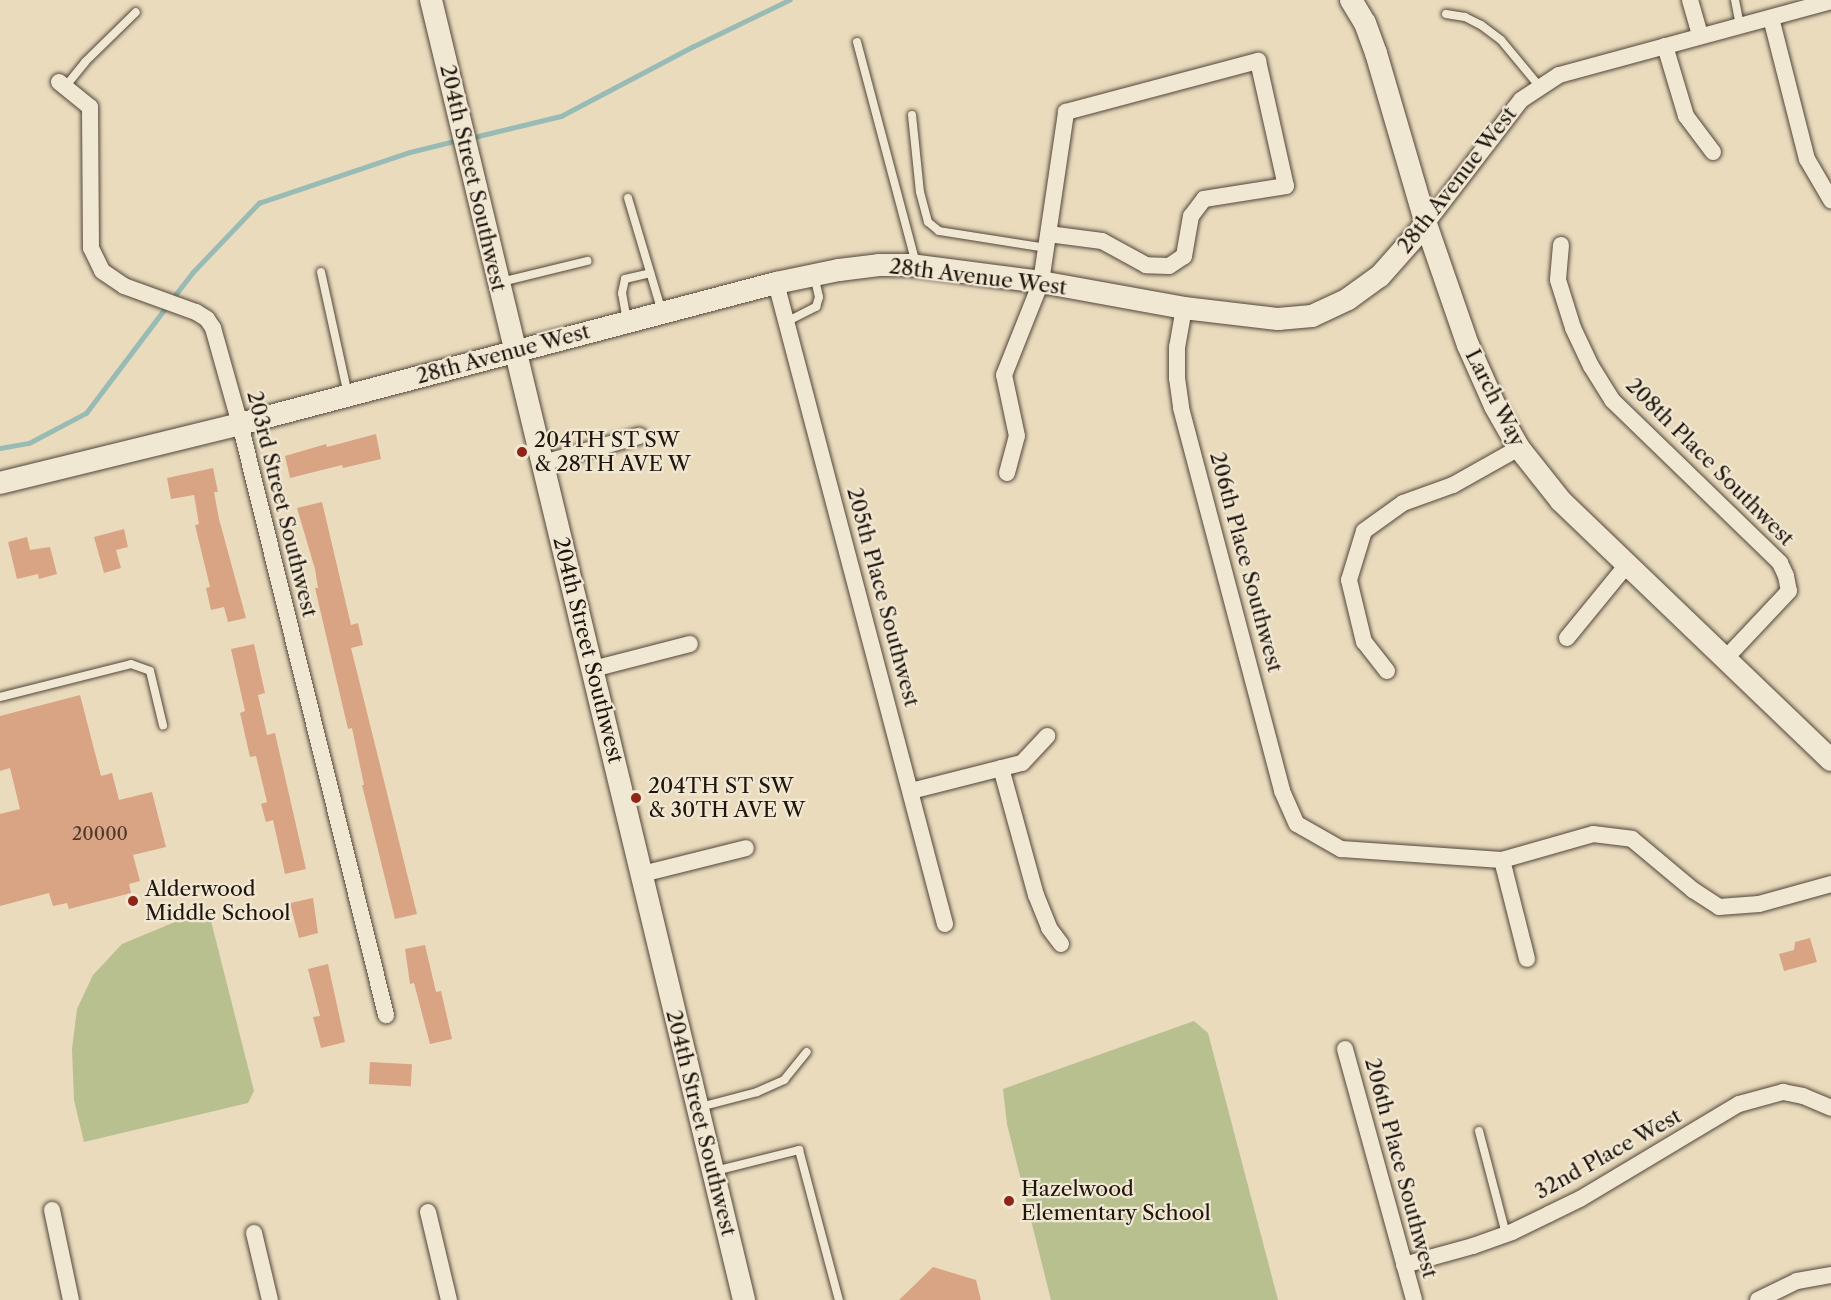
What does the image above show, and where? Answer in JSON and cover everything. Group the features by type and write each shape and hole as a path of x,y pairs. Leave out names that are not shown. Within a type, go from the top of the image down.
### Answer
{"street":[{"name":"204th Street Southwest","path":"431,0 513,351 543,463 744,1300"},
{"name":"Larch Way","path":"1351,0 1365,23 1376,53 1426,224 1468,345 1495,406 1519,448 1561,501 1626,566 1831,760"},
{"path":"1690,0 1700,36"},
{"name":"28th Avenue West","path":"0,483 240,424 776,283 879,265 917,266 1041,282 1184,308 1278,319 1312,316 1348,300 1380,276 1426,224 1521,100 1559,75 1771,18 1810,3 1831,1"},
{"path":"1771,18 1807,159 1831,200"},
{"path":"1665,46 1686,116 1713,152"},
{"path":"1007,473 1017,436 1004,375 1041,282 1047,241 1066,112 1258,61 1286,186 1204,199 1191,216 1184,256 1169,266 1146,266 1102,241 1047,241"},
{"name":"203rd Street Southwest","path":"62,85 90,107 91,248 102,271 124,286 196,312 207,319 213,328 240,424 386,1015"},
{"name":"208th Place Southwest","path":"1562,245 1558,280 1564,300 1591,366 1612,400 1780,563 1786,576 1789,591 1725,659"},
{"name":"205th Place Southwest","path":"776,283 945,924"},
{"name":"206th Place Southwest","path":"1184,308 1177,347 1177,378 1181,408 1265,717 1282,791 1298,824 1341,849 1502,860"},
{"path":"543,463 639,436"},
{"path":"1387,671 1364,642 1349,580 1364,531 1403,503 1454,485 1519,448"},
{"path":"1567,638 1626,566"},
{"path":"593,669 690,644"},
{"path":"911,791 1022,763 1047,736"},
{"path":"1001,768 1036,895 1049,928 1061,944"},
{"path":"1527,959 1502,860 1593,834 1632,839 1719,907 1759,904 1831,884"},
{"path":"642,874 746,848"},
{"name":"206th Place Southwest","path":"1345,1048 1414,1300"},
{"name":"32nd Place West","path":"1404,1265 1506,1234 1580,1199 1739,1104 1783,1092 1803,1096 1831,1108"},
{"path":"52,1210 72,1300"},
{"path":"428,1212 450,1300"},
{"path":"254,1233 270,1300"},
{"path":"1758,1300 1797,1281 1831,1275"}],"lane":[{"path":"1735,0 1740,26"},
{"path":"62,85 136,12"},
{"path":"1446,14 1465,17 1481,24 1501,40 1540,87"},
{"path":"857,42 917,266"},
{"path":"912,115 920,192 928,222 939,231 1047,241"},
{"path":"628,198 662,313"},
{"path":"497,283 586,261"},
{"path":"321,272 348,395"},
{"path":"627,321 622,293 625,279 650,273"},
{"path":"786,322 816,308 819,297 814,275"},
{"path":"0,697 131,664 150,671 163,725"},
{"path":"697,1108 757,1092 784,1080 807,1052"},
{"path":"1479,1131 1506,1234"},
{"path":"712,1172 799,1150 839,1300"}],"green space":[{"path":"209,913 254,1091 248,1103 84,1142 74,1100 72,1049 77,1009 93,975 122,944 175,922"},
{"path":"1194,1021 1208,1033 1278,1300 1051,1300 1007,1124 1003,1089"}],"building":[{"path":"376,434 381,459 343,468 342,465 290,478 285,456 326,444 327,447"},
{"path":"213,468 218,492 214,492 219,519 246,618 228,622 224,607 211,610 206,588 210,587 195,525 199,524 194,495 171,499 167,478"},
{"path":"322,502 351,625 358,623 363,645 351,648 417,914 395,919 362,785 364,785 352,728 348,729 315,588 318,588 315,569 297,508"},
{"path":"124,529 128,547 116,550 121,568 104,573 94,537"},
{"path":"27,537 30,550 50,547 57,574 39,579 38,574 17,579 8,542"},
{"path":"254,644 265,693 258,695 267,735 275,733 306,869 285,874 273,820 266,822 261,804 267,802 256,756 250,757 240,713 245,711 231,649"},
{"path":"80,695 101,776 112,773 119,800 152,792 166,847 133,855 140,881 129,884 131,893 69,909 67,903 53,906 49,893 0,906 0,814 20,809 10,768 0,771 0,716"},
{"path":"313,898 318,933 299,938 290,903"},
{"path":"1810,938 1817,962 1784,971 1779,954 1794,950 1795,942"},
{"path":"425,945 436,992 441,991 452,1039 430,1044 414,983 410,984 405,949"},
{"path":"328,964 345,1042 321,1048 313,1017 320,1016 308,969"},
{"path":"370,1062 412,1064 411,1086 369,1084"},
{"path":"933,1267 976,1280 981,1300 899,1300"}],"waterway":[{"path":"470,138 561,116 694,46 789,0"},
{"path":"172,299 192,273 259,203 410,152 459,140"},
{"path":"0,448 29,443 86,413 167,306"}],"place":[{"name":"204TH ST SW & 28TH AVE W","path":"522,452"},
{"name":"204TH ST SW & 30TH AVE W","path":"636,798"},
{"name":"Alderwood Middle School","path":"133,901"},
{"name":"Hazelwood Elementary School","path":"1009,1201"}]}
